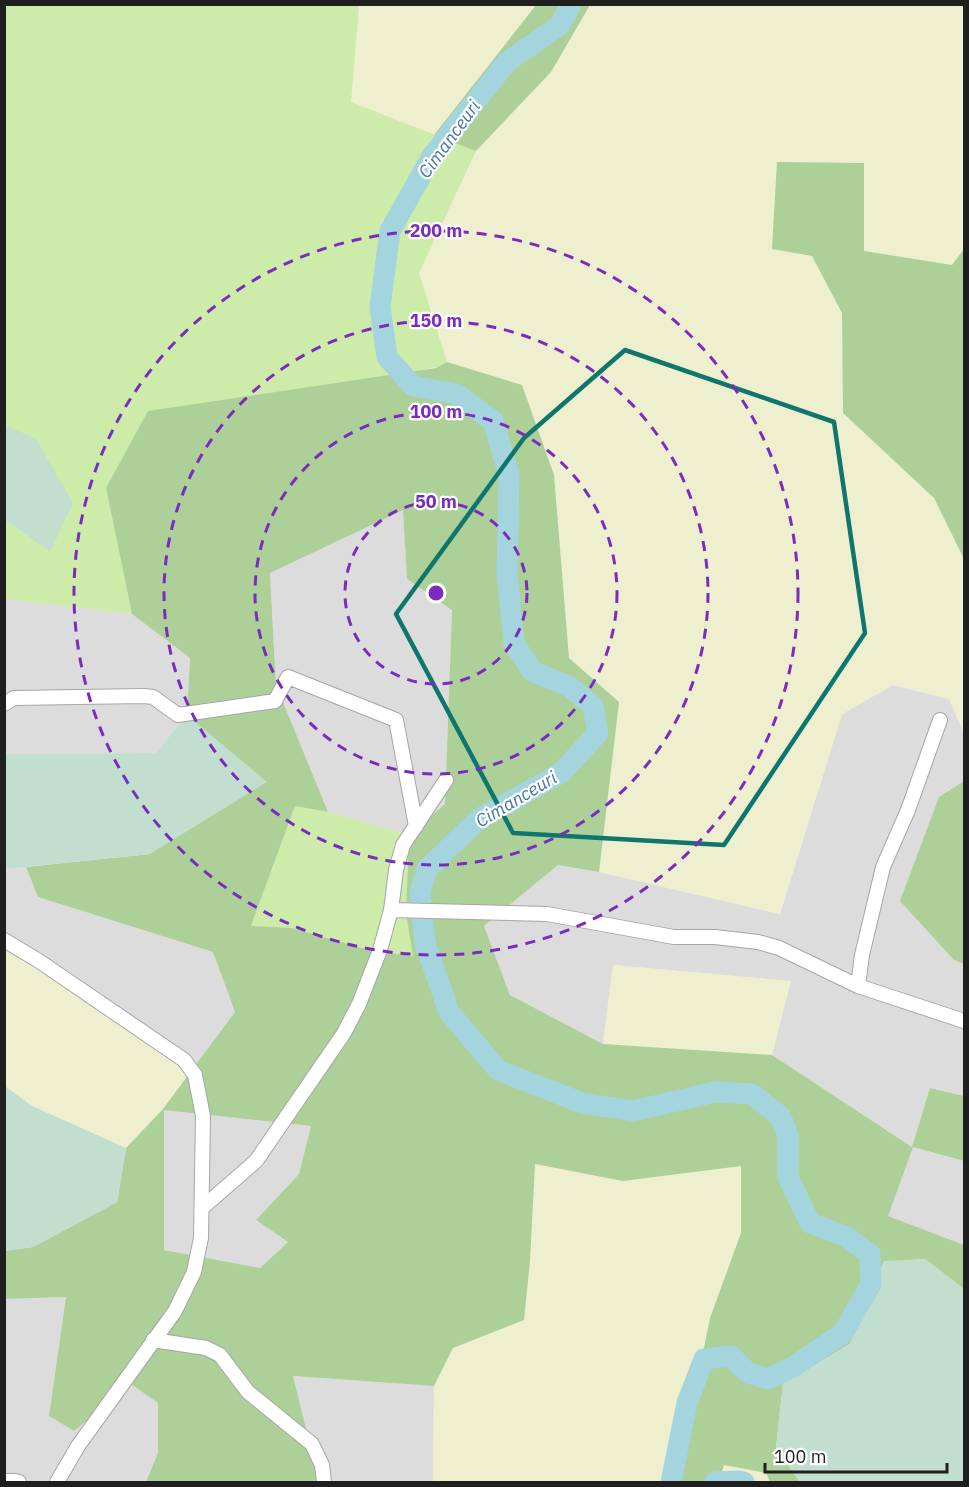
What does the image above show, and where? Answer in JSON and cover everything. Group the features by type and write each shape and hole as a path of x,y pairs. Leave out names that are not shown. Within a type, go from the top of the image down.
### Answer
{"street":[{"path":"4,704 14,698 144,696 153,697 178,715 274,701 288,677 396,720 416,826"},
{"path":"858,986 862,955 883,867 908,810 940,720"},
{"path":"202,1208 256,1161 344,1032 380,950 391,910 396,870 403,845 446,780"},
{"path":"391,910 547,914 674,937 715,937 758,942 779,948 858,986 964,1021"},
{"path":"4,940 184,1060 195,1075 203,1116 201,1238 194,1272 175,1311 78,1446 57,1482"},
{"path":"153,1340 206,1348 220,1354 248,1392 312,1444 322,1465 324,1482"},
{"path":"4,1481 19,1482"}],"highlighted area":[{"path":"625,350 834,422 865,633 724,845 513,833 396,614 524,438"}],"shaded area":[{"path":"403,510 407,579 452,609 445,804 409,835 328,812 276,685 270,572"},
{"path":"5,599 132,614 190,658 187,715 157,753 5,754"},
{"path":"893,685 949,699 964,733 964,781 939,797 954,960 964,964 964,1096 930,1088 913,1147 964,1161 964,1245 887,1216 912,1147 772,1055 790,981 613,965 603,1044 510,995 484,926 558,865 599,872 780,914 842,714"},
{"path":"26,867 38,897 213,952 235,1012 192,1073 5,944 4,869"},
{"path":"163,1109 311,1126 299,1174 256,1220 288,1242 260,1268 164,1250"},
{"path":"66,1297 49,1416 74,1431 131,1384 158,1403 158,1453 146,1482 5,1482 4,1299"},
{"path":"293,1376 434,1386 433,1482 327,1482 313,1457"}],"green space":[{"path":"5,5 359,5 351,102 476,151 419,273 447,362 442,366 430,368 106,488 132,614 5,599 5,520 50,552 36,440 5,425"},
{"path":"359,5 536,5 434,135 351,102"},
{"path":"536,5 590,5 551,72 476,151 434,135"},
{"path":"590,5 964,5 964,249 953,265 864,251 812,256 842,313 843,413 934,498 964,559 964,733 949,699 893,685 842,714 780,914 599,872 619,702 569,658 554,475 522,385 447,362 419,273 476,151 551,72"},
{"path":"777,162 864,163 864,251 952,265 964,249 964,559 934,498 843,413 842,313 812,256 772,249"},
{"path":"447,362 522,385 554,475 569,658 619,702 599,872 558,865 484,926 510,995 603,1044 772,1055 912,1147 930,1088 964,1096 964,1161 913,1147 888,1216 964,1245 964,1289 925,1259 884,1262 850,1344 783,1384 776,1448 800,1482 770,1482 766,1473 724,1465 719,1482 677,1482 710,1318 741,1233 741,1166 623,1181 535,1164 530,1261 524,1320 453,1348 434,1386 293,1376 313,1457 327,1482 146,1482 158,1453 158,1403 131,1384 74,1431 49,1416 66,1297 5,1299 4,1251 33,1247 117,1202 126,1148 163,1109 235,1012 213,952 38,897 26,867 150,854 187,715 190,658 132,614 106,488 148,411 436,368","holes":["403,510 407,579 452,610 445,804 409,835 406,913 413,956 368,950 292,928 251,926 295,806 328,812 276,685 270,573","164,1110 311,1126 299,1174 256,1220 288,1242 260,1268 164,1250"]},
{"path":"5,425 36,439 73,503 50,552 5,520"},
{"path":"187,715 267,782 150,854 5,869 4,754 156,753"},
{"path":"964,781 964,964 954,960 900,901 939,797"},
{"path":"295,806 328,812 409,835 406,913 414,956 368,950 251,926"},
{"path":"5,944 192,1073 163,1109 126,1148 32,1106 5,1086"},
{"path":"613,965 791,981 772,1055 603,1044"},
{"path":"5,1086 32,1106 126,1148 117,1202 33,1247 5,1251"},
{"path":"534,1164 623,1181 741,1165 741,1233 710,1318 677,1482 433,1482 434,1386 453,1348 524,1320 530,1261"},
{"path":"925,1259 964,1289 964,1482 800,1482 776,1448 783,1384 850,1344 884,1261"},
{"path":"724,1465 766,1473 770,1482 719,1482"}],"waterway":[{"name":"Cimanceuri","path":"571,4 560,25 507,62 432,156 390,231 380,307 387,357 413,386 457,394 493,421 509,475 507,574 514,643 532,671 570,687 593,706 598,733 561,773 479,819 427,869 420,892 425,943 449,1012 498,1070 582,1103 633,1111 715,1092 752,1094 781,1117 788,1136 788,1177 810,1223 845,1236 870,1254 871,1284 843,1333 793,1367 768,1379 748,1373 731,1356 704,1359 687,1403 671,1482"},
{"name":"Cimanceuri","path":"715,1482 744,1482"}]}
